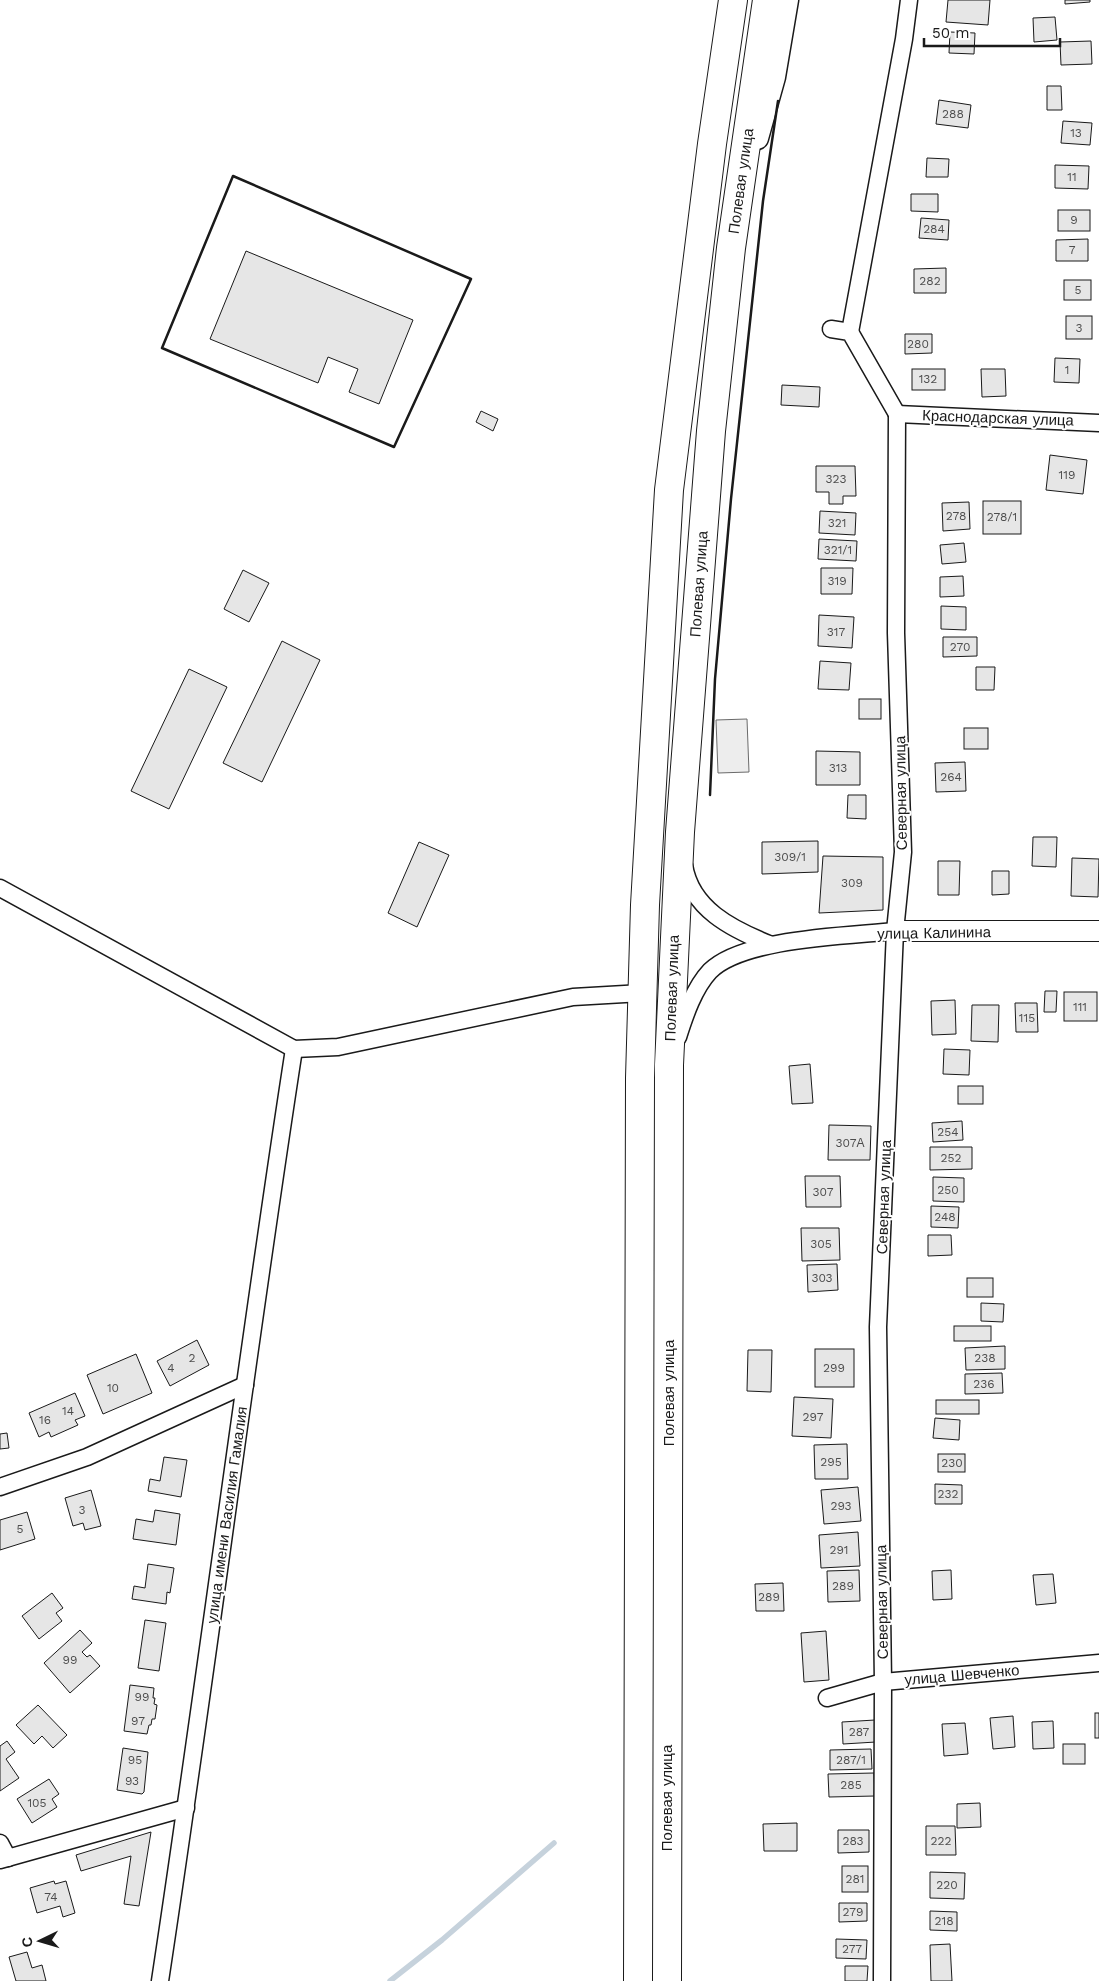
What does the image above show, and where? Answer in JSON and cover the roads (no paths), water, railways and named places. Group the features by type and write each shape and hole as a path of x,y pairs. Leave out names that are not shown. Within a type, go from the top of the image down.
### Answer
{"highway":[{"name":"Полевая улица","path":"638,1981 642,993 645,905 669,490 712,144 733,0"},
{"name":"Полевая улица","path":"667,1981 669,1065 680,832 711,431 735,219 767,0"}],"main road":[{"path":"735,219 774,77 787,0"}],"street":[{"path":"897,414 850,332 904,39 909,0"},
{"path":"831,329 850,332"},
{"name":"Краснодарская улица","path":"897,414 1099,423"},
{"name":"Северная улица","path":"882,1981 883,1682 878,1327 895,931 903,852 896,633 897,414"},
{"path":"680,832 686,876 700,902 718,920 769,944"},
{"path":"0,888 294,1049 338,1047 573,997 642,993"},
{"name":"улица Калинина","path":"669,1065 689,1005 710,972 731,956 769,944 895,931 1099,931"},
{"name":"улица имени Василия Гамалия","path":"160,1981 186,1808 258,1279 294,1049"},
{"path":"0,1487 88,1457 244,1385"},
{"name":"улица Шевченко","path":"827,1698 883,1682 1099,1663"},
{"path":"0,1843 4,1859 186,1808"}],"waterway":[{"path":"390,1981 442,1940 554,1843"}]}
